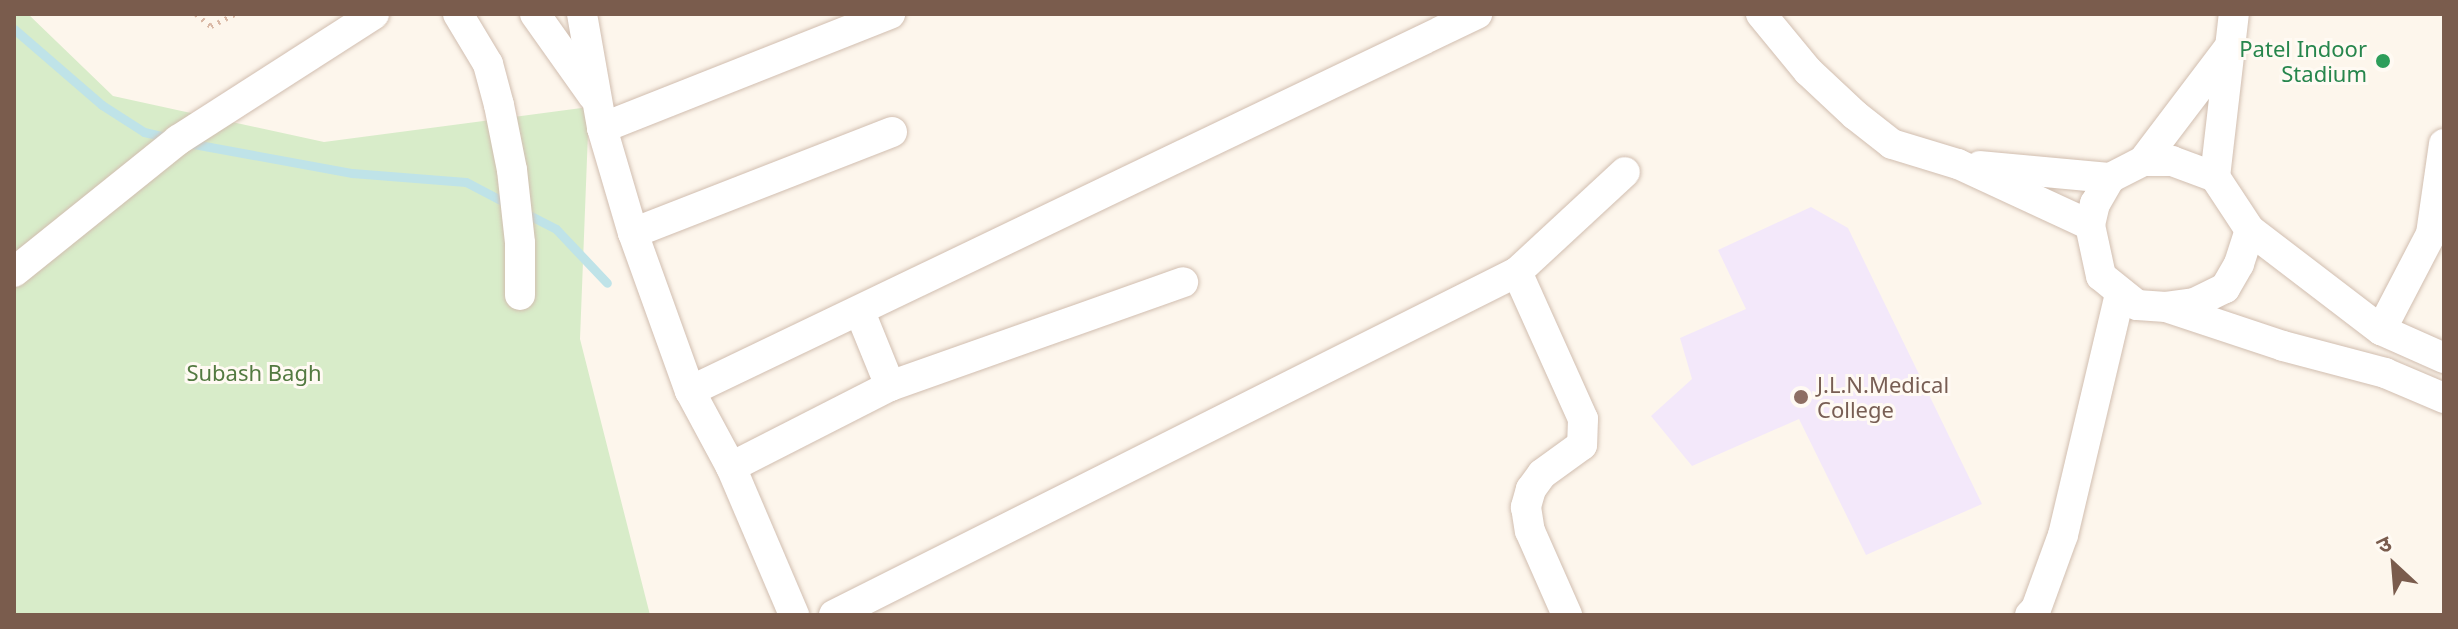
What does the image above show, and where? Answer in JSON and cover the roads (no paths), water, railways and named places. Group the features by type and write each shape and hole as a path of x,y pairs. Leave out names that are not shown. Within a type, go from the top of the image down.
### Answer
{"street":[{"path":"14,272 178,140 374,14"},
{"path":"458,14 488,64 512,170 520,243 520,295"},
{"path":"535,14 599,114"},
{"path":"582,14 599,114 633,233 690,391 731,467 794,615"},
{"path":"599,114 890,14"},
{"path":"690,391 1477,14"},
{"path":"1761,14 1808,71 1892,144 1958,164 2090,225"},
{"path":"2215,177 2234,14"},
{"path":"1958,164 2110,178 2143,161 2229,48"},
{"path":"633,233 892,132"},
{"path":"2381,330 2431,234 2444,144"},
{"path":"2143,161 2172,161 2215,177 2250,230 2381,330 2444,358"},
{"path":"834,615 1517,272 1625,172"},
{"path":"2110,178 2095,204 2090,225 2101,276 2137,305 2166,307 2194,303 2225,288 2239,264 2250,230"},
{"path":"1517,272 1583,419 1582,445 1542,474 1531,489 1526,507 1530,531 1567,615"},
{"path":"731,467 890,386 1183,282"},
{"path":"2030,615 2036,609 2063,535 2120,294"},
{"path":"2166,307 2283,346 2385,373 2444,398"},
{"path":"860,312 890,386"}],"waterway":[{"path":"14,29 102,105 144,132 169,138"},
{"path":"188,143 352,173 466,182 508,204"},
{"path":"521,211 556,229 607,283"}],"place":[{"name":"Patel Indoor Stadium","path":"2383,61"},
{"name":"J.L.N.Medical College","path":"1801,397"}],"park label":[{"name":"Subash Bagh","path":"254,373"}]}
